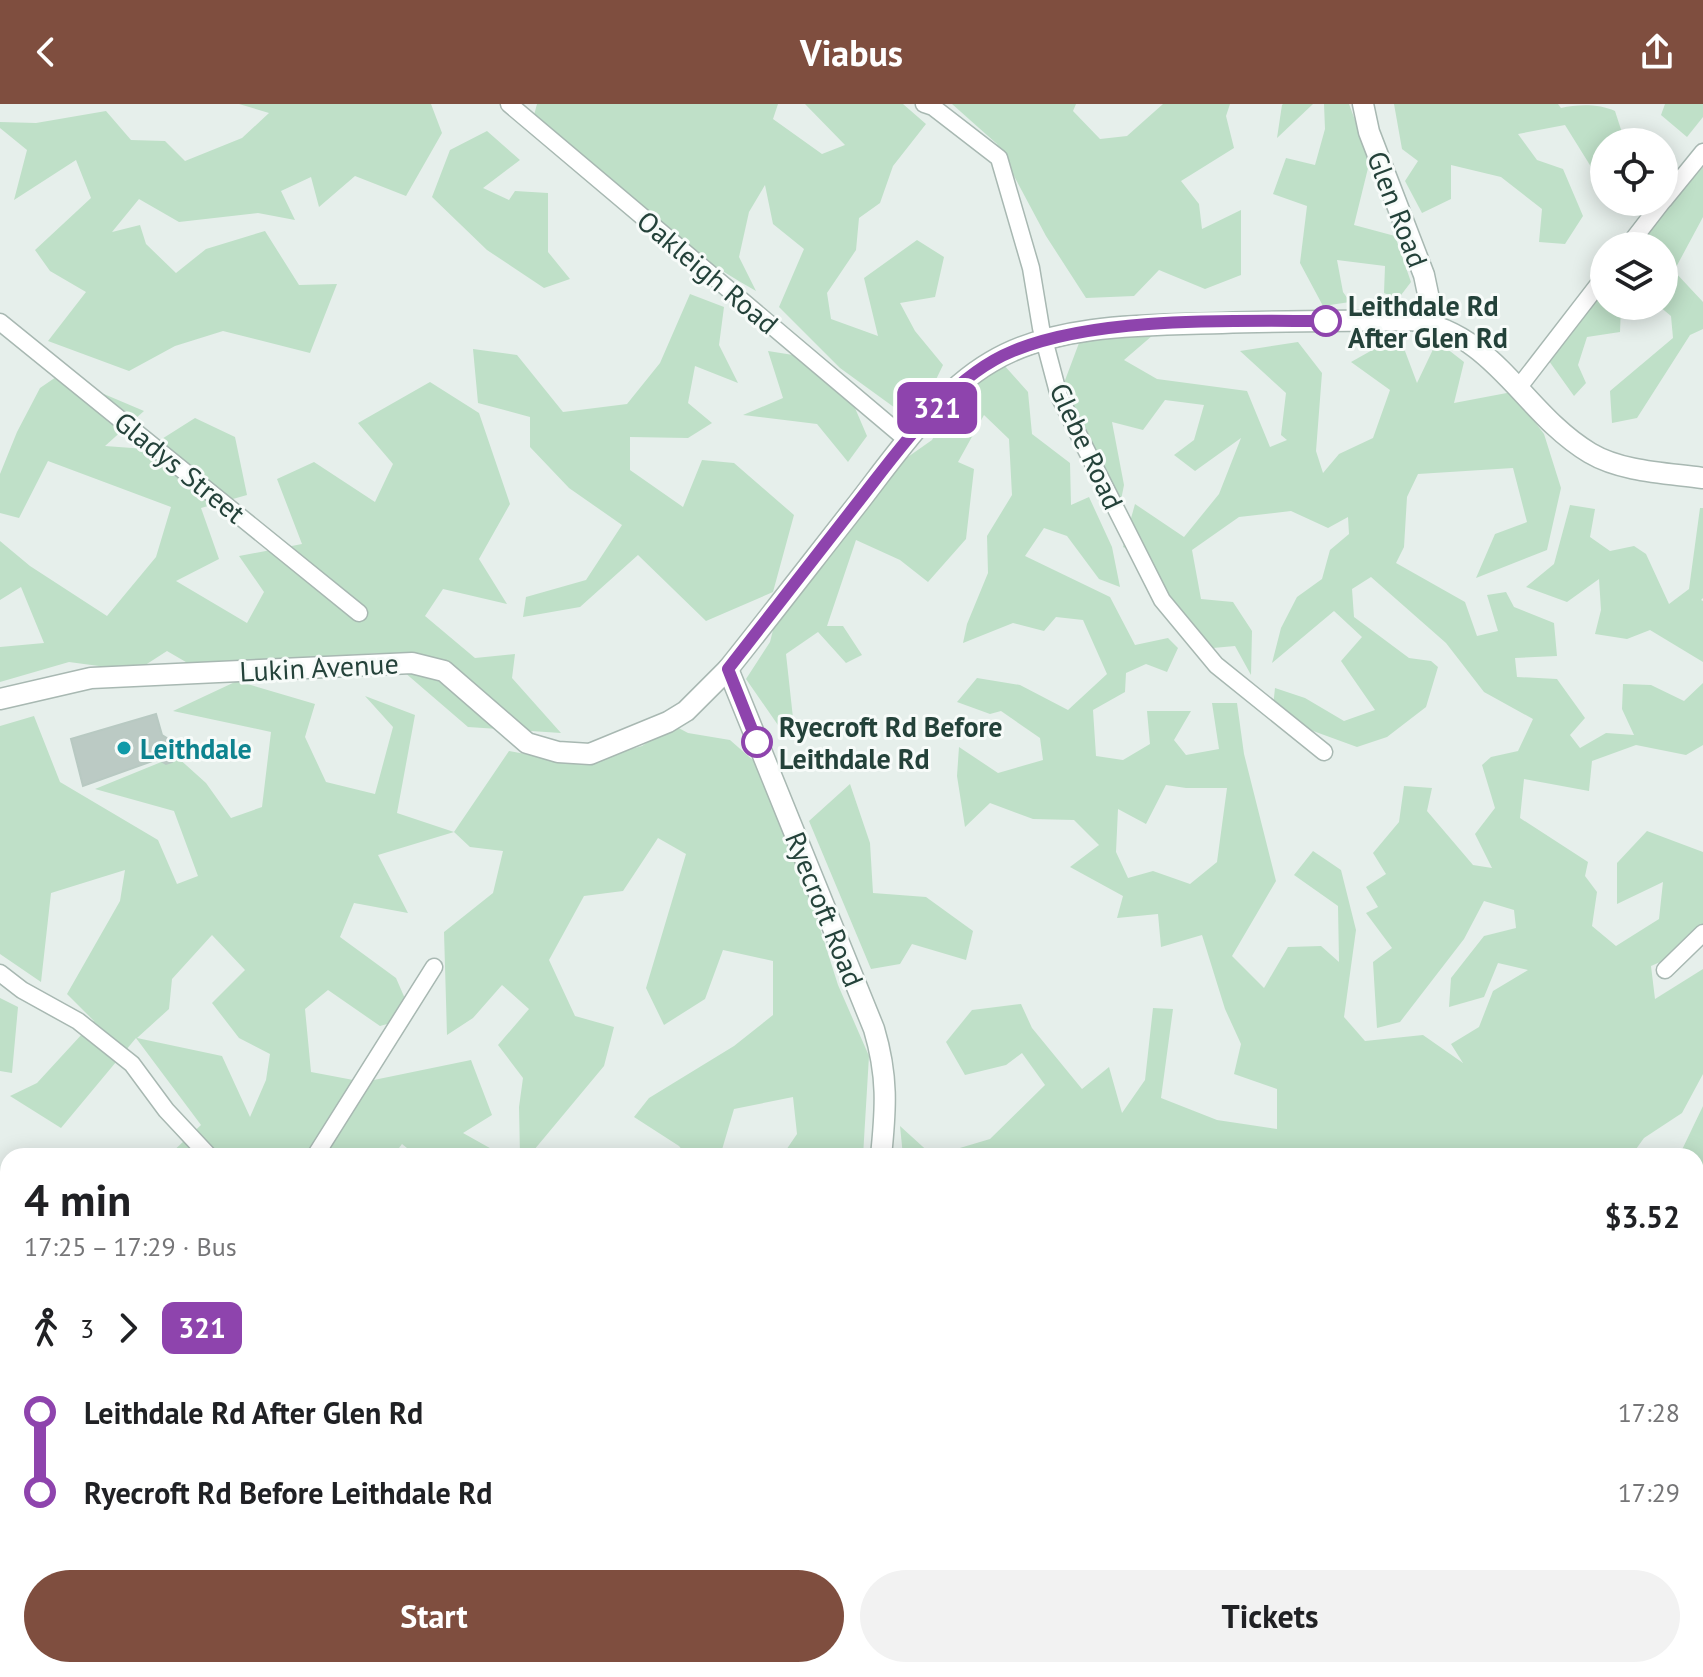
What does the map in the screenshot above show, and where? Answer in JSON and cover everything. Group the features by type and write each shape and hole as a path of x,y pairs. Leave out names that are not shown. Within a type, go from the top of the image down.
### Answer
{"street":[{"name":"Oakleigh Road","path":"509,104 907,440"},
{"name":"Glebe Road","path":"924,104 933,107 999,158 1031,268 1059,396 1162,600 1216,665 1324,752"},
{"name":"Glen Road","path":"1363,104 1369,132 1424,275 1428,294 1428,323"},
{"path":"1678,183 1703,152"},
{"path":"1639,232 1651,216"},
{"path":"1519,387 1590,295"},
{"name":"Lukin Avenue","path":"0,699 91,678 412,663 444,671 527,743 558,752 590,754 668,722 686,711 728,669 907,440 972,375 1014,351 1045,340 1091,331 1156,325 1411,320 1428,323"},
{"name":"Gladys Street","path":"0,322 359,613"},
{"path":"1428,323 1460,336 1478,348 1567,437 1594,455 1647,470 1703,478"},
{"name":"Ryecroft Road","path":"728,669 874,1029 884,1063 886,1091 882,1148"},
{"path":"1665,970 1703,933"},
{"path":"320,1148 434,967"},
{"path":"0,973 22,990 78,1021 132,1064 166,1110 202,1148"}],"green space":[{"path":"239,104 431,104 442,133 406,196 355,176 319,207 311,177 281,191 295,220 258,213 179,222 139,199 112,232 140,225 146,244 176,273 206,249 265,231 299,285 337,284 310,353 223,331 175,346 129,371 48,341 86,292 50,271 35,250 91,198 76,160 14,200 27,150 0,128 0,122 36,123 106,111 131,140 165,141 185,161 242,138 269,113"},
{"path":"537,104 778,104 773,119 822,154 845,145 805,104 903,104 926,124 893,166 880,203 859,218 856,250 827,293 831,319 878,336 864,278 917,240 944,257 935,297 900,303 915,331 943,365 929,394 902,413 840,368 779,307 804,249 773,224 765,185 749,212 739,257 756,291 667,232 613,187 534,115"},
{"path":"952,104 1076,104 1073,111 1100,139 1127,136 1163,104 1230,104 1226,116 1234,148 1181,181 1199,204 1202,229 1241,210 1241,275 1205,289 1159,270 1134,296 1086,298 1046,236 997,144"},
{"path":"1313,104 1277,138 1282,105"},
{"path":"1324,104 1349,104 1370,160 1354,225 1395,236 1411,282 1398,299 1384,293 1385,266 1337,260 1343,292 1350,302 1323,306 1300,263 1307,206 1273,194 1286,158 1315,165 1325,129"},
{"path":"1394,104 1603,107 1615,111 1620,128 1590,128 1590,165 1565,125 1518,134 1537,160 1563,169 1583,216 1565,244 1539,242 1542,209 1501,177 1451,165 1451,199 1422,213 1405,181 1418,161 1402,149"},
{"path":"1665,104 1703,104 1703,117 1687,137 1661,115"},
{"path":"487,131 520,160 483,188 509,200 515,191 548,193 548,252 570,279 544,288 487,250 432,197 450,150"},
{"path":"1703,167 1703,217 1678,264 1678,232 1644,232 1658,216 1678,216 1678,194"},
{"path":"1678,275 1703,302 1703,329 1690,335 1637,418 1612,423 1610,391 1673,338 1671,320 1678,320"},
{"path":"690,294 724,307 719,345 738,383 695,366 688,403 712,423 688,438 630,437 630,470 683,507 702,460 734,463 794,515 773,592 706,621 638,555 580,607 523,617 526,597 586,580 622,525 569,488 530,447 530,417 478,403 473,349 517,355 563,412 627,404 660,363"},
{"path":"1590,298 1590,320 1620,320 1620,332 1587,337 1578,365 1586,383 1574,396 1549,361"},
{"path":"1160,329 1124,360 1157,379 1247,391 1270,447 1287,440 1281,435 1286,393 1240,351 1298,342 1322,373 1316,451 1323,473 1339,454 1373,438 1390,390 1351,362 1399,335 1417,383 1437,341 1464,362 1454,403 1512,392 1544,434 1561,488 1547,550 1476,578 1495,534 1527,522 1513,468 1418,474 1407,497 1404,547 1396,563 1465,602 1477,636 1498,631 1487,595 1506,592 1514,607 1554,623 1557,656 1515,658 1517,677 1557,679 1585,718 1570,735 1580,748 1606,733 1634,735 1622,709 1623,684 1651,685 1684,701 1703,683 1703,745 1686,755 1636,745 1592,761 1589,791 1524,779 1520,818 1588,862 1585,876 1597,892 1592,926 1616,946 1659,919 1663,882 1617,904 1617,863 1647,831 1703,852 1703,941 1651,966 1655,999 1703,969 1703,1074 1682,1113 1644,1138 1637,1148 960,1148 990,1139 1045,1085 1022,1053 1006,1065 965,1075 946,1042 972,1010 1021,1004 1032,1028 1082,1089 1109,1067 1122,1113 1145,1080 1153,1008 1173,1009 1161,1098 1217,1120 1277,1129 1277,1089 1234,1074 1241,1044 1225,1009 1202,935 1161,947 1158,914 1117,918 1123,896 1070,867 1099,845 1074,820 1033,819 990,803 965,827 957,776 959,747 998,773 1043,760 1040,738 1001,711 990,714 957,702 977,678 1020,685 1068,710 1107,674 1083,620 1056,617 1044,631 1013,623 963,643 967,624 988,573 987,536 1012,495 1009,439 984,415 958,462 974,469 966,539 928,582 900,560 856,540 827,626 843,626 862,655 846,663 818,632 786,654 793,718 780,728 746,679 770,642 775,622 895,466 932,440 955,398 1003,364 1028,392 1032,434 1070,463 1071,505 1089,497 1112,547 1120,587 1099,579 1067,536 1044,528 1025,556 1110,597 1135,645 1168,638 1178,648 1167,672 1146,664 1126,673 1125,692 1093,710 1096,756 1123,760 1150,744 1147,711 1191,711 1174,740 1186,755 1219,749 1212,703 1237,703 1244,754 1276,881 1232,956 1264,988 1288,947 1321,946 1339,962 1338,906 1294,875 1313,851 1341,870 1356,930 1344,1017 1365,1041 1423,1035 1463,1063 1451,1044 1479,1027 1493,991 1528,970 1498,963 1484,997 1449,1007 1451,978 1484,936 1516,928 1514,910 1484,901 1464,939 1400,1022 1377,1028 1373,962 1392,948 1366,913 1378,907 1366,887 1386,874 1373,853 1399,822 1404,786 1432,788 1427,811 1473,865 1492,868 1475,834 1495,808 1482,765 1491,757 1518,751 1533,719 1484,692 1446,643 1371,577 1352,589 1354,617 1409,658 1431,661 1438,667 1426,707 1387,737 1357,747 1272,716 1275,688 1305,698 1344,721 1375,710 1341,661 1362,637 1334,611 1272,663 1281,628 1297,597 1322,579 1330,550 1349,534 1348,517 1328,528 1291,511 1239,517 1192,550 1201,599 1233,602 1252,631 1251,675 1235,646 1202,649 1163,604 1148,558 1123,547 1135,504 1184,537 1219,494 1241,438 1195,471 1174,455 1194,440 1204,405 1165,400 1143,430 1112,422 1124,485 1118,515 1061,391 1079,343 1134,330","holes":["1166,785 1227,788 1217,862 1190,884 1153,871 1128,878 1116,852 1118,809 1146,824"]},
{"path":"768,351 812,358 852,401 867,436 848,462 817,424 743,415 783,398"},
{"path":"59,375 144,411 105,446 146,449 195,418 235,437 247,495 201,508 219,559 176,581 247,623 264,592 239,556 302,544 277,479 314,462 375,502 393,464 358,423 430,382 479,413 510,504 479,559 507,604 443,589 425,616 475,658 515,654 512,678 561,733 468,727 382,653 191,665 167,651 136,671 69,662 0,682 0,647 44,643 21,587 0,600 0,541 30,566 107,616 156,557 171,507 48,461 19,518 0,513 0,474 17,432 40,388"},
{"path":"1570,505 1595,509 1590,537 1610,551 1634,546 1646,554 1669,604 1689,589 1700,508 1703,508 1703,662 1650,630 1627,639 1595,634 1601,610 1599,579 1567,602 1526,587 1554,564"},
{"path":"237,681 315,704 305,737 326,782 375,794 393,727 365,696 415,715 397,813 454,832 378,855 408,913 354,903 340,937 396,978 413,1017 380,1026 328,990 305,1009 311,1072 364,1082 471,1060 492,1115 463,1133 490,1148 407,1148 402,1144 399,1148 177,1148 201,1125 136,1038 61,1128 10,1096 37,1083 94,1021 67,994 120,901 125,870 51,893 41,982 0,954 0,726 34,716 60,782 158,840 177,884 198,876 174,811 95,789 176,756 206,783 231,818 262,807 271,732 173,711","holes":["212,935 245,970 212,1003 239,1038 270,1054 266,1080 250,1117 222,1056 137,1038 169,1009 172,979"]},
{"path":"673,725 688,733 730,740 788,791 787,824 838,985 869,1056 863,1148 787,1148 797,1134 793,1097 734,1109 722,1148 681,1148 634,1117 649,1098 734,1046 773,1015 773,961 723,950 705,999 664,1025 646,988 686,854 658,838 623,891 584,896 549,960 575,1016 614,1027 604,1066 536,1148 520,1148 519,1107 523,1078 498,1045 529,1009 502,985 473,1018 447,1035 444,932 493,893 503,851 470,847 454,832 509,751 580,764 642,746"},
{"path":"850,784 870,843 873,893 926,897 973,931 966,960 912,944 900,964 871,969 809,821"},
{"path":"0,998 18,1007 12,1073 0,1071"},
{"path":"1703,1106 1703,1148 1683,1148"},
{"path":"900,1126 924,1148 902,1148"}],"building":[{"name":"Leithdale","path":"156,714 162,735 173,742 176,753 172,762 166,764 158,759 83,786 71,739"}],"bus line":[{"name":"321","path":"757,742 728,669 907,440 972,375 1014,351 1045,340 1091,331 1143,326 1326,321"}],"place":[{"name":"Leithdale Rd After Glen Rd","path":"1326,321"},
{"name":"Ryecroft Rd Before Leithdale Rd","path":"757,742"},
{"name":"Leithdale","path":"124,748"}]}
